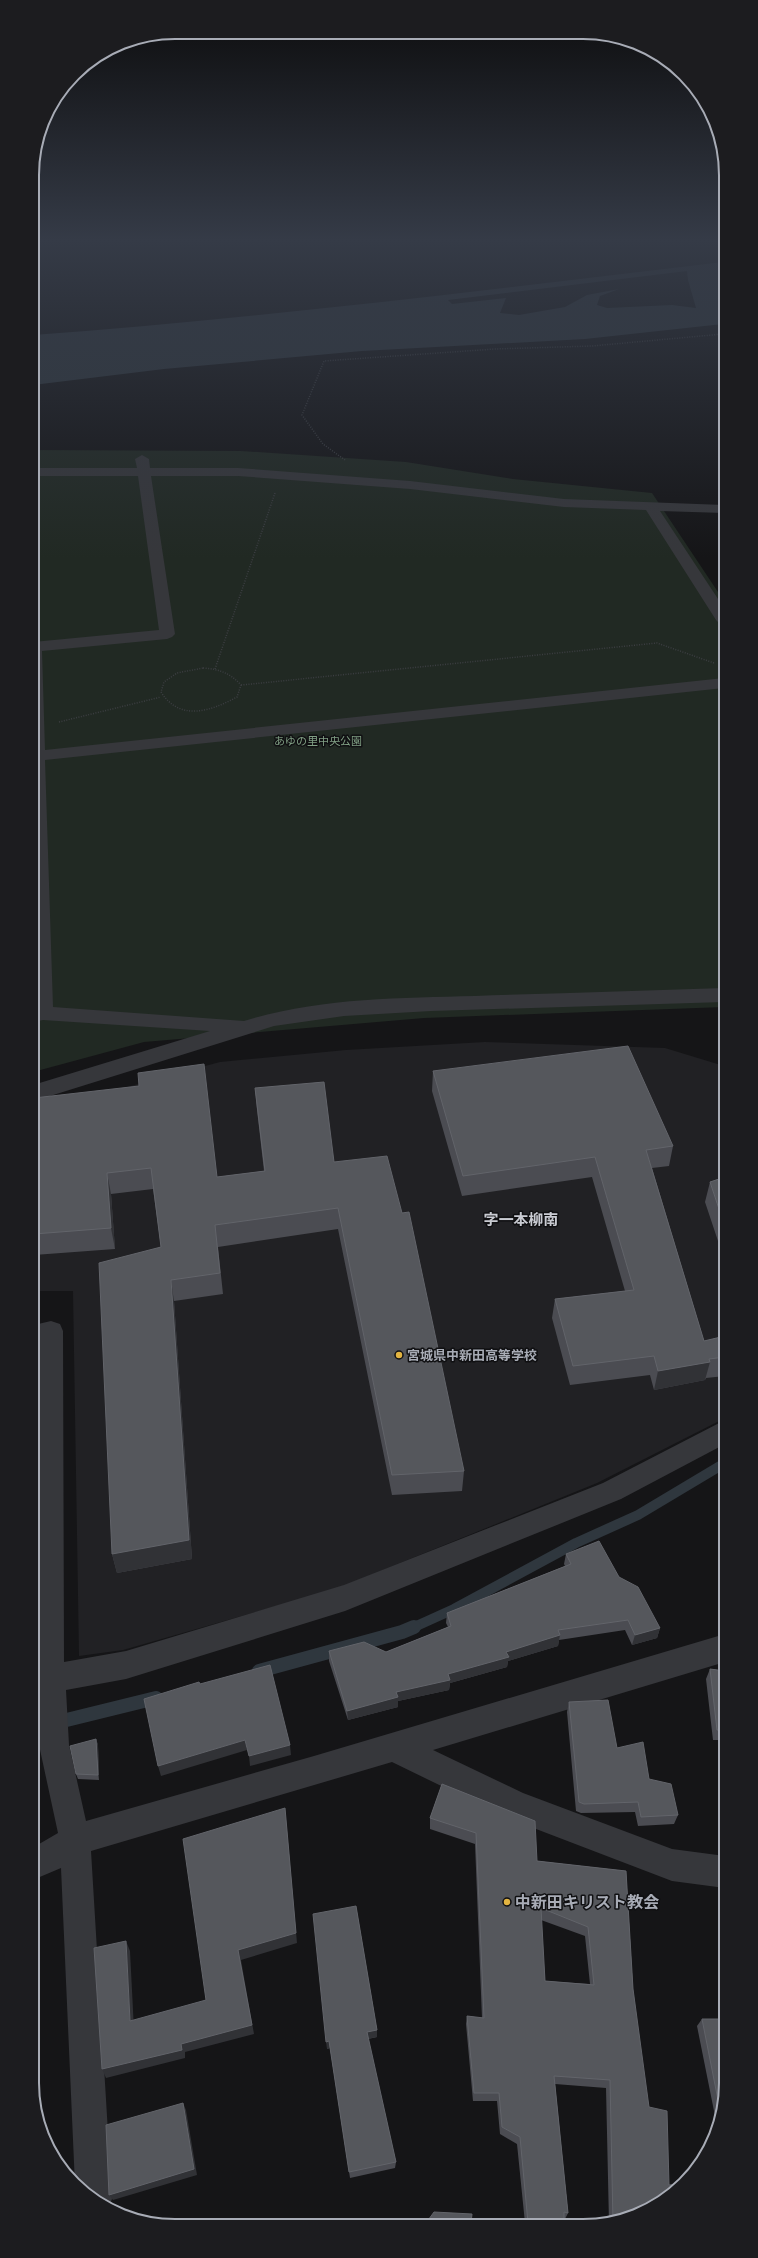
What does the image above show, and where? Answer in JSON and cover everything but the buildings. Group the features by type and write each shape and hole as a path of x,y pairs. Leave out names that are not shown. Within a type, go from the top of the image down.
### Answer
{"street":[{"path":"39,646 167,634 142,465"},
{"path":"39,472 142,465 363,481 564,503 719,509"},
{"path":"650,506 719,612"},
{"path":"39,756 719,684"},
{"path":"39,1091 274,1019 344,1009 430,1004 719,995"},
{"path":"39,1014 250,1026"},
{"path":"39,1334 51,1332 50,1686 54,1745 75,1840 94,2192"},
{"path":"50,1686 345,1598 612,1491 719,1434"},
{"path":"39,1861 49,1857 75,1840 257,1786 304,1776 393,1747 719,1650"},
{"path":"393,1747 516,1806 672,1865 719,1871"}],"path":[{"path":"363,481 359,469 322,444 302,415 324,362 496,349 548,347"},
{"path":"215,669 276,490"},
{"path":"240,685 657,643 716,664"},
{"path":"190,669 215,669 234,676 240,685 237,697 229,704 204,711 177,709 168,704 161,697 160,690 162,684 174,675 190,669"},
{"path":"39,726 161,697"}],"shaded area":[{"path":"39,347 429,347 362,351 164,369 39,384"},
{"name":"宮城県中新田高等学校","path":"485,1042 665,1048 719,1064 719,1421 597,1483 336,1589 123,1650 79,1656 73,1291 39,1291 39,1111 220,1062 346,1050"}],"green space":[{"name":"あゆの里中央公園","path":"39,450 241,451 406,462 513,479 652,493 719,594 719,1007 424,1018 144,1042 39,1070"}],"waterway":[{"path":"412,1628 454,1609 576,1543 638,1515 719,1467"},
{"path":"259,1671 402,1632 414,1627"},
{"path":"39,1727 156,1698"}],"place":[{"name":"宮城県中新田高等学校","path":"399,1355"},
{"name":"中新田キリスト教会","path":"507,1902"}],"district":[{"name":"字一本柳南","path":"521,1220"}]}
